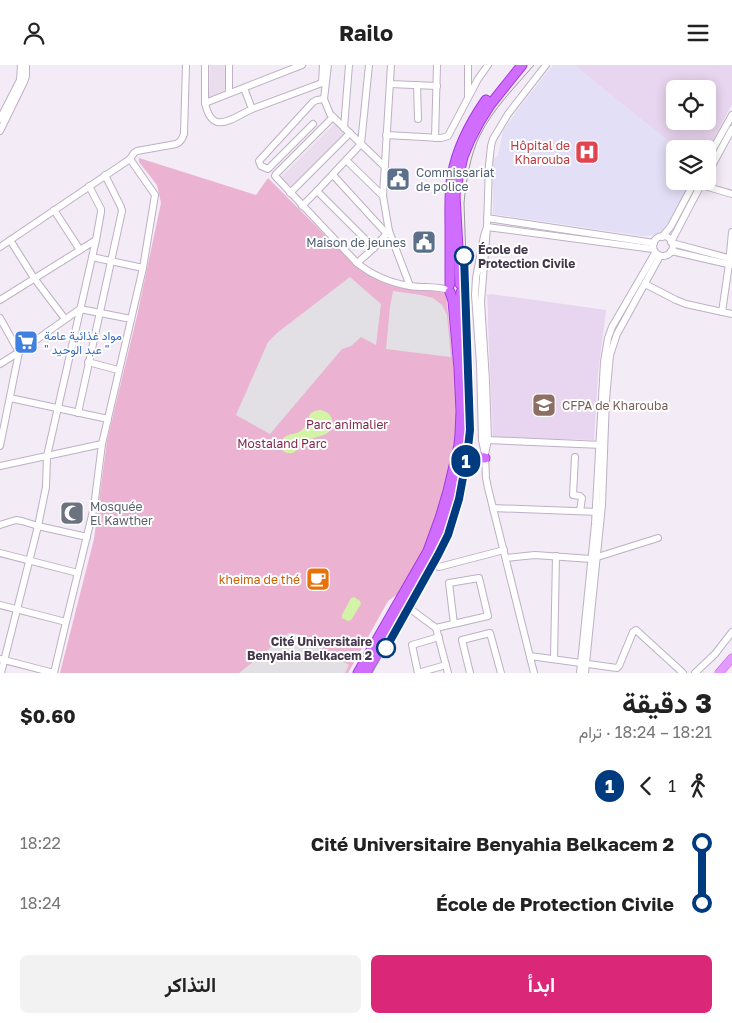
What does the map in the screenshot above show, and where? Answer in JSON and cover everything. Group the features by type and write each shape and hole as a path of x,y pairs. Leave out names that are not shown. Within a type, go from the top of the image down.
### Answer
{"highway":[{"path":"358,673 428,551 452,476 459,445 461,411 453,301 448,288 452,176 457,155 474,117 515,65"},
{"path":"366,673 433,553 447,519 454,492 464,445 466,411 455,195 463,157 470,140 490,105 522,65"},
{"path":"448,288 456,282 460,288"},
{"path":"462,456 485,456"}],"main road":[{"path":"719,673 732,658"}],"street":[{"path":"0,119 20,80 21,65"},
{"path":"0,131 26,77 26,65"},
{"path":"0,247 130,159 137,151 180,142 184,133 186,65"},
{"path":"205,65 206,109 212,120 224,123 252,109 322,83 323,65"},
{"path":"229,65 229,93"},
{"path":"205,103 292,67 302,65"},
{"path":"328,65 324,99 330,113 384,166"},
{"path":"344,127 349,65"},
{"path":"302,206 360,144 368,65"},
{"path":"391,65 383,196 388,233 410,286"},
{"path":"435,137 438,65"},
{"path":"468,65 468,98"},
{"path":"386,135 444,138 448,135 478,79 488,65"},
{"path":"485,456 488,440 481,302 488,218 491,146 493,139 508,114 546,65"},
{"path":"468,74 478,79"},
{"path":"390,84 437,86"},
{"path":"417,85 418,119"},
{"path":"244,88 252,109"},
{"path":"313,124 268,169 261,166 259,161 313,102 324,99"},
{"path":"716,144 732,115"},
{"path":"333,117 275,176 357,263 367,271 410,286 448,288"},
{"path":"716,158 732,129"},
{"path":"290,193 350,133"},
{"path":"2,659 54,673 94,507 102,444 143,268 155,195 130,159"},
{"path":"346,160 383,196"},
{"path":"78,413 122,211 105,175"},
{"path":"333,175 388,233"},
{"path":"1,673 2,659 38,526 46,487 47,456 101,213 101,209 89,187"},
{"path":"716,188 732,194"},
{"path":"580,673 583,663 594,558 610,355 617,335 645,284 658,238 662,237 671,226 694,190"},
{"path":"488,218 562,230 656,250 666,255 671,251 672,243 695,190"},
{"path":"318,191 374,248"},
{"path":"54,210 80,250"},
{"path":"487,227 656,250"},
{"path":"487,227 476,278 482,440 486,478 534,673"},
{"path":"561,237 562,230"},
{"path":"722,313 731,261 732,232"},
{"path":"357,263 388,233"},
{"path":"662,237 667,238 672,243 731,261"},
{"path":"0,300 96,240"},
{"path":"10,241 34,278 65,319"},
{"path":"671,251 731,261"},
{"path":"92,257 143,268"},
{"path":"602,445 604,362 608,338 619,315 647,275"},
{"path":"645,284 676,300 700,308 732,315"},
{"path":"0,364 80,309 131,319"},
{"path":"0,318 19,352 0,446"},
{"path":"88,362 118,370"},
{"path":"10,398 108,419"},
{"path":"488,440 602,445"},
{"path":"0,466 102,444"},
{"path":"575,457 573,492 574,496 582,498 580,511"},
{"path":"493,508 598,512"},
{"path":"0,525 16,520 87,537"},
{"path":"506,558 535,555 594,558 658,538"},
{"path":"439,567 504,550"},
{"path":"0,553 78,573"},
{"path":"554,659 556,556"},
{"path":"436,628 488,616 479,578 449,583 454,623"},
{"path":"0,605 66,622"},
{"path":"405,605 436,628 448,673"},
{"path":"530,656 583,663 610,670 619,666 632,632 636,630 683,673"},
{"path":"695,673 715,654 732,632"},
{"path":"470,673 462,640 490,633 501,673"},
{"path":"439,637 412,645 418,673 446,665"},
{"path":"583,663 585,673"}],"shaded area":[{"path":"210,65 228,65 227,90 209,97"},
{"name":"Hôpital de Kharouba","path":"553,65 574,65 667,140 666,190 686,190 665,228 661,232 642,236 493,214 493,161 498,156 503,131"},
{"path":"574,65 732,65 732,104 713,140 667,140"},
{"path":"336,122 347,133 292,188 281,177"},
{"path":"350,277 381,304 376,345 361,337 351,346 342,349 270,434 236,415 268,342"},
{"path":"393,291 433,298 442,305 447,315 451,357 386,349"},
{"path":"487,295 606,310 598,373 594,440 493,437"},
{"path":"321,410 331,416 332,426 328,433 310,439 291,453 283,451 281,443 283,439 303,429 310,414"},
{"path":"354,597 361,604 351,620 348,621 342,618 342,615 351,598"},
{"path":"289,633 298,634 349,665 345,673 239,673"}],"green space":[{"name":"Mostaland Parc","path":"139,158 256,195 268,178 356,266 393,285 446,293 457,417 454,452 447,485 426,550 402,591 388,601 348,673 60,673 94,539 107,441 137,316 161,203 157,185 139,162"}],"tram line":[{"path":"372,673 438,555 448,535 459,499 472,430 464,203 467,178 474,151 485,125 534,65"},
{"name":"1","path":"386,648 448,535 459,499 470,430 464,256"}],"place":[{"name":"Hôpital de Kharouba","path":"587,152"},
{"name":"Commissariat de police","path":"398,179"},
{"name":"Maison de jeunes","path":"424,242"},
{"name":"École de Protection Civile","path":"464,256"},
{"name":"مواد غذائية عامة \" عبد الوحيد \"","path":"26,342"},
{"name":"CFPA de Kharouba","path":"544,405"},
{"name":"Mosquée El Kawther","path":"72,513"},
{"name":"kheima de thé","path":"318,579"},
{"name":"Cité Universitaire Benyahia Belkacem 2","path":"386,648"}],"park label":[{"name":"Parc animalier","path":"347,424"}]}
